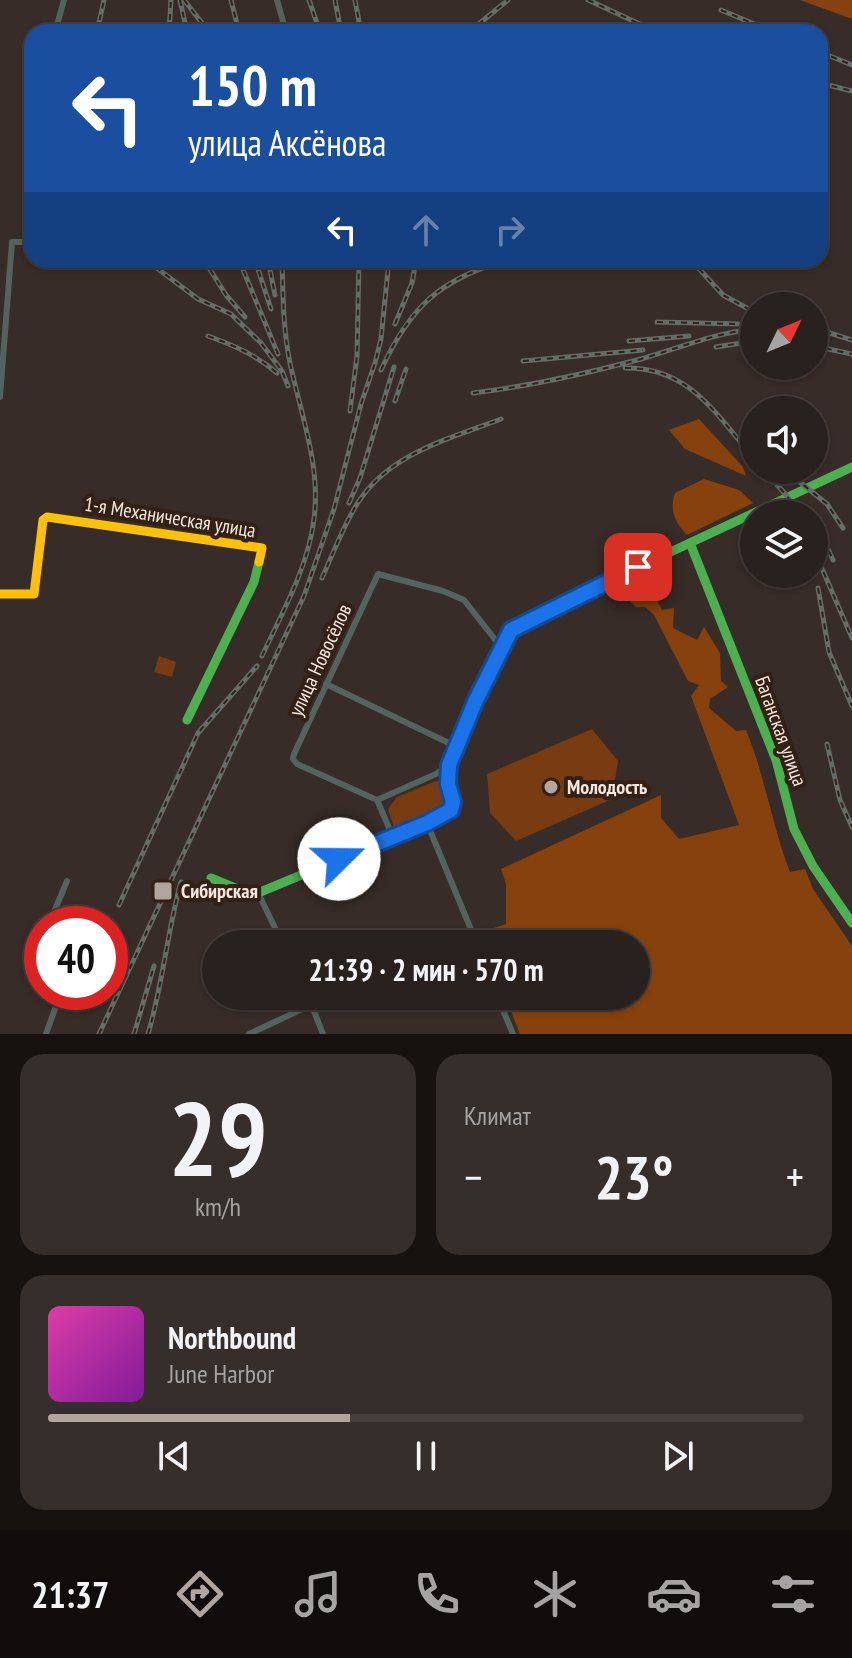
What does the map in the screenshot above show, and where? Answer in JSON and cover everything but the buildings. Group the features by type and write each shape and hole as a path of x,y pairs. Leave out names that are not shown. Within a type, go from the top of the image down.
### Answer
{"street":[{"path":"57,24 64,0"},
{"path":"277,0 284,24"},
{"path":"0,397 12,242 24,241"},
{"path":"211,878 245,892 258,893 427,823 451,810 449,765 455,746 511,630 852,467"},
{"name":"1-я Механическая улица","path":"0,594 34,594 43,520 47,517 262,548 254,582 187,720"},
{"name":"Баганская улица","path":"690,543 768,738 794,829 813,866 852,923"},
{"name":"улица Новосёлов","path":"377,800 297,764 293,759 378,574 443,591 464,600 501,647"},
{"path":"326,684 455,746"},
{"path":"393,837 377,800 436,774 449,765"},
{"path":"427,823 473,930"},
{"path":"57,906 67,881"},
{"path":"258,893 276,930"},
{"path":"46,1034 55,1010"},
{"path":"249,1034 299,1010"},
{"path":"314,1010 323,1034"},
{"path":"503,1010 513,1034"}],"shaded area":[{"path":"800,0 852,0 852,19"},
{"path":"699,419 740,464 740,473 685,449 669,430"},
{"path":"704,479 739,490 750,500 740,500 740,509 687,535 674,516 675,493"},
{"path":"644,577 662,610 674,608 673,628 697,640 704,627 720,653 721,681 728,687 710,699 709,708 736,731 746,730 790,872 805,869 813,889 852,946 852,1034 520,1034 511,1010 650,1010 650,930 488,930 506,924 506,884 501,869 661,795 661,818 679,839 739,825 691,696 699,685 688,681 654,615 630,601 628,583"},
{"path":"159,656 176,662 172,677 154,672"},
{"name":"Молодость","path":"592,729 618,761 612,799 516,841 490,813 487,774"},
{"path":"436,781 443,783 450,803 445,812 401,831 394,828 388,809 397,797"}],"railway":[{"path":"99,24 104,0"},
{"path":"170,24 171,0"},
{"path":"180,0 185,24"},
{"path":"184,0 203,24"},
{"path":"231,0 237,24"},
{"path":"309,0 317,24"},
{"path":"335,0 340,24"},
{"path":"355,0 360,24"},
{"path":"479,24 508,0"},
{"path":"588,0 640,24"},
{"path":"721,10 754,24"},
{"path":"828,55 852,65"},
{"path":"828,85 852,91"},
{"path":"157,268 198,299 231,314 261,343 282,371 288,386"},
{"path":"209,268 245,317"},
{"path":"242,268 278,354"},
{"path":"258,268 271,309"},
{"path":"270,268 275,295"},
{"path":"262,656 293,590 306,555 314,519 315,480 288,350 282,268"},
{"path":"350,411 357,356 359,268"},
{"path":"99,1034 304,596 334,509 375,363 381,339 388,268"},
{"path":"395,324 412,283 415,268"},
{"path":"381,370 403,329 429,299 462,277 483,268"},
{"path":"698,268 723,295 740,304"},
{"path":"657,322 738,324"},
{"path":"473,393 579,375 740,331"},
{"path":"828,332 852,340"},
{"path":"208,336 244,351 277,373"},
{"path":"629,341 689,336"},
{"path":"716,347 740,343"},
{"path":"828,349 852,354"},
{"path":"523,361 643,350"},
{"path":"349,503 360,478 394,367"},
{"path":"625,368 648,370 684,385 714,410 740,441"},
{"path":"395,401 406,369"},
{"path":"322,578 353,511 381,476 418,452 501,419"},
{"path":"776,484 789,500"},
{"path":"802,484 827,504 843,528"},
{"path":"828,549 833,560"},
{"path":"828,582 852,638"},
{"path":"818,588 829,652 852,706"},
{"path":"119,905 198,733 257,666"},
{"path":"827,744 840,800 852,827"},
{"path":"148,1034 181,882"},
{"path":"134,1034 154,966"}],"traffic: fast":[{"path":"211,878 245,892 258,893 448,814 453,802 448,784 449,765 475,702 511,630 852,467"},
{"path":"690,543 776,760 794,829 813,866 852,923"},
{"path":"187,720 254,582 259,562"}],"traffic: slow":[{"path":"0,594 34,594 43,520 47,517 262,548 259,562"}],"place":[{"name":"Молодость","path":"551,787"},
{"name":"Сибирская","path":"163,891"}],"route":[{"path":"339,859 448,814 453,802 448,784 449,765 455,746 511,630 638,567"}]}
